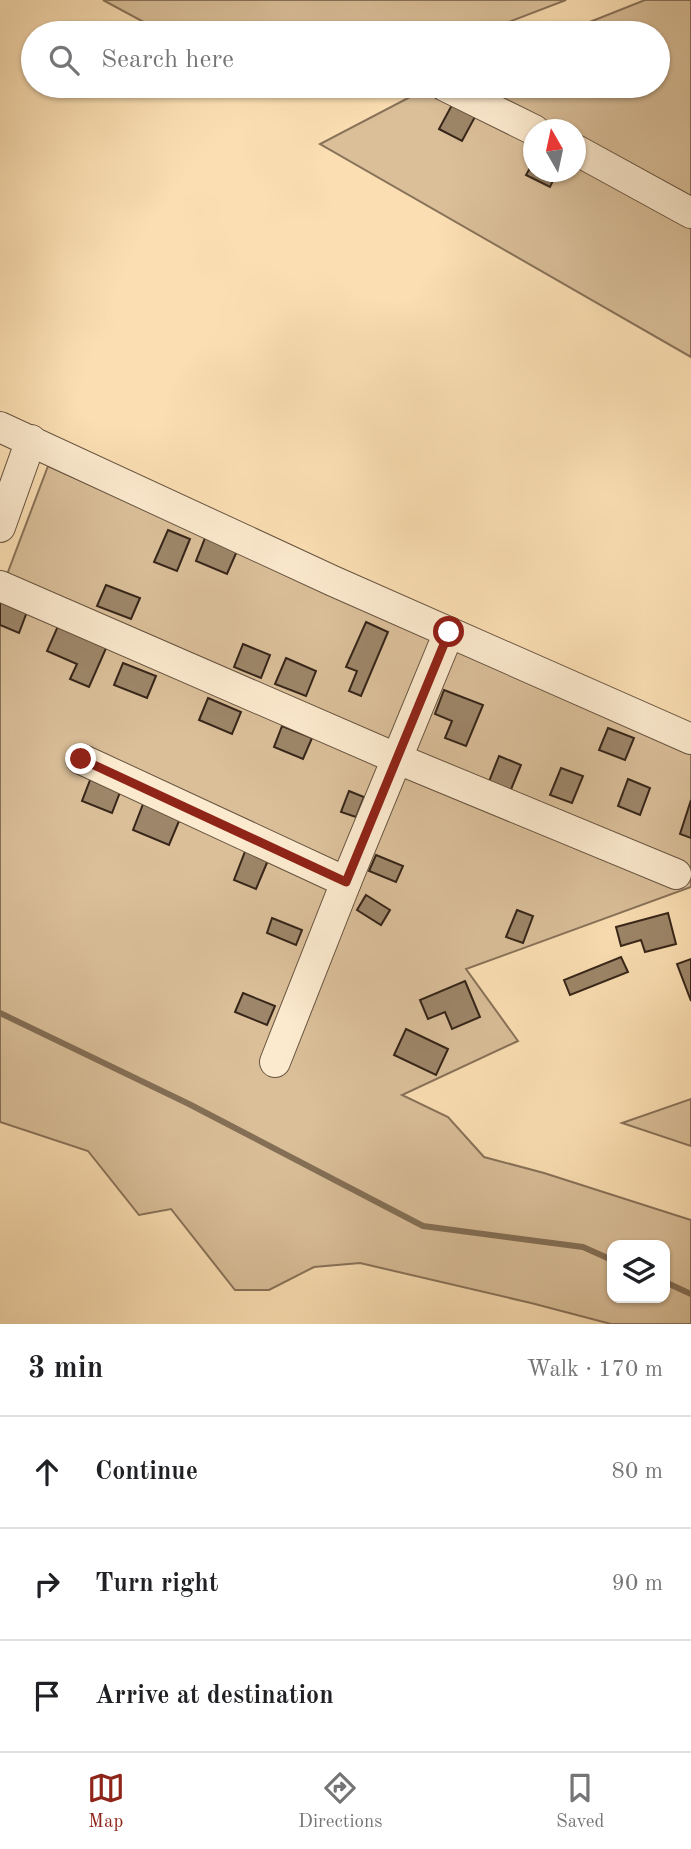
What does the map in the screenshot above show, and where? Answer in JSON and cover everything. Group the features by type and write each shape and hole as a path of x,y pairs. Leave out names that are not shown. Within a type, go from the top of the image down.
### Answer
{"street":[{"path":"469,98 523,125"},
{"path":"586,155 691,213"},
{"path":"0,427 333,581 691,739"},
{"path":"0,527 31,440"},
{"path":"0,586 398,759 676,874"},
{"path":"275,1062 449,632"},
{"path":"81,759 346,882"}],"shaded area":[{"path":"103,0 566,0 511,21 142,21"},
{"path":"645,0 691,0 691,357 320,144 408,98 670,98 670,21 592,21"},
{"path":"48,466 691,754 691,887 466,969 518,1041 402,1095 448,1117 484,1157 544,1173 691,1220 691,1324 611,1324 360,1263 314,1267 269,1290 235,1290 171,1209 139,1215 88,1151 0,1122 0,593"},
{"path":"691,1099 691,1146 622,1123"}],"building":[{"path":"453,103 476,115 462,141 439,129"},
{"path":"540,182 552,182 550,187"},
{"path":"168,530 190,539 177,571 154,562"},
{"path":"205,538 237,551 227,574 196,561"},
{"path":"106,585 140,598 131,619 97,606"},
{"path":"0,598 28,609 19,633 0,625"},
{"path":"366,622 388,632 361,696 349,691 357,671 346,667"},
{"path":"58,626 107,646 89,687 70,679 77,664 47,651"},
{"path":"243,644 270,655 261,678 234,667"},
{"path":"286,658 316,671 306,696 275,684"},
{"path":"123,663 156,676 147,698 114,685"},
{"path":"444,690 483,705 466,746 445,738 452,721 435,714"},
{"path":"208,698 241,712 232,734 199,720"},
{"path":"282,726 312,738 303,759 274,747"},
{"path":"608,728 634,738 625,760 599,750"},
{"path":"499,756 521,765 510,792 488,784"},
{"path":"561,768 583,776 572,803 550,795"},
{"path":"92,775 122,787 112,813 82,801"},
{"path":"628,779 650,788 640,815 618,806"},
{"path":"349,791 364,797 356,817 341,812"},
{"path":"145,799 182,814 169,845 133,830"},
{"path":"691,800 691,838 680,834"},
{"path":"246,849 269,858 256,889 234,880"},
{"path":"376,855 403,866 396,882 369,871"},
{"path":"366,895 390,910 381,925 357,910"},
{"path":"517,910 533,916 523,943 506,937"},
{"path":"668,913 676,944 645,952 641,940 621,946 616,927"},
{"path":"272,918 302,930 296,945 267,933"},
{"path":"621,957 628,972 570,995 564,980"},
{"path":"691,959 691,1001 677,964"},
{"path":"465,981 480,1017 452,1029 445,1012 428,1019 420,1000"},
{"path":"243,993 275,1006 267,1025 235,1012"},
{"path":"406,1029 448,1049 436,1075 394,1055"}],"waterway":[{"path":"0,1013 189,1104 423,1226 583,1247 607,1258"},
{"path":"670,1284 691,1294"}],"route":[{"path":"81,759 346,882 449,632"}]}
